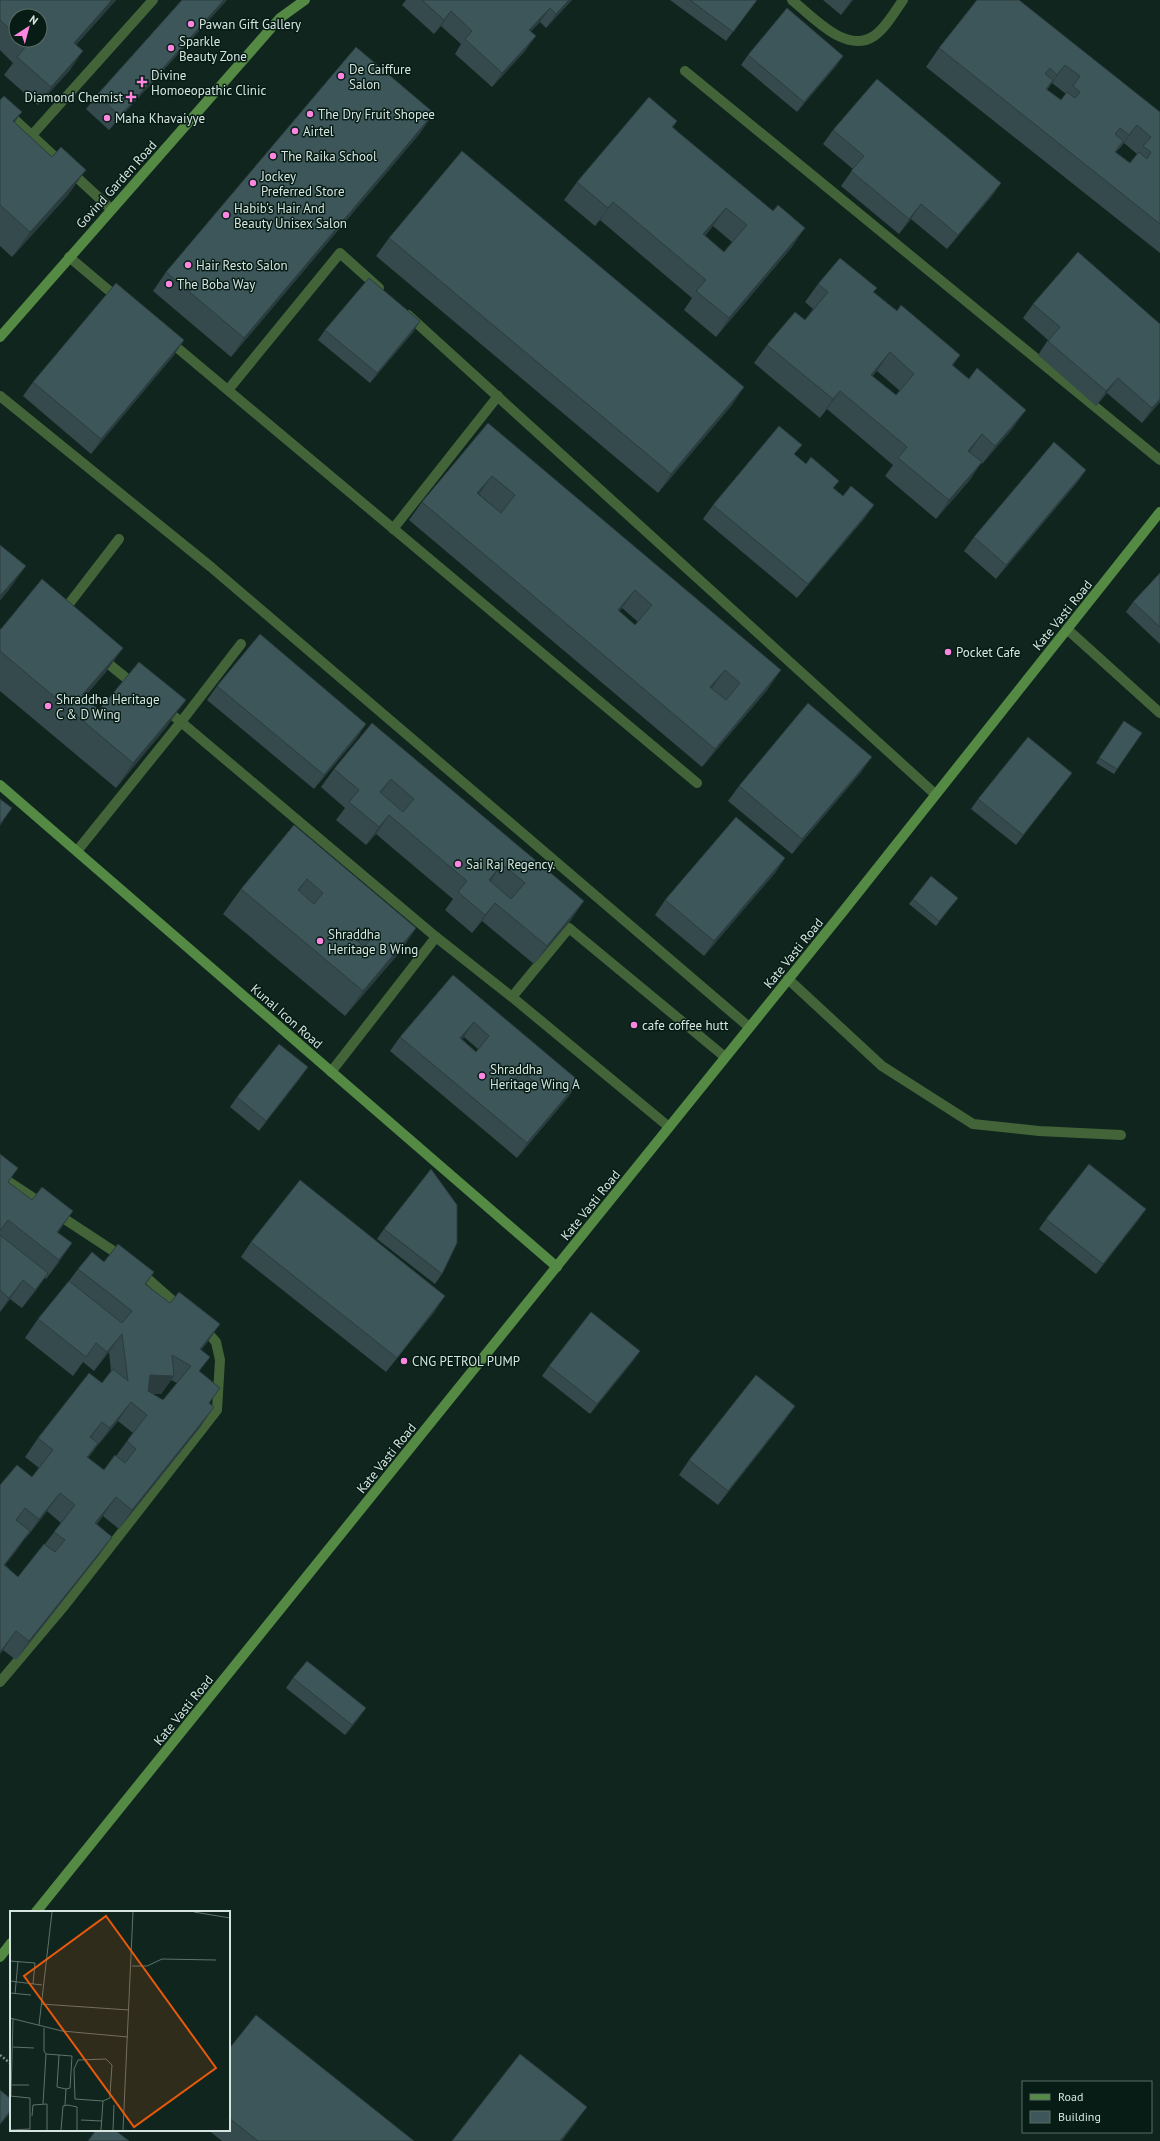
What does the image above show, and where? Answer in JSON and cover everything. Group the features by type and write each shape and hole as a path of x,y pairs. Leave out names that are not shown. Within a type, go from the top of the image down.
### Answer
{"street":[{"path":"32,135 153,0"},
{"name":"Govind Garden Road","path":"0,337 280,18 305,0"},
{"path":"792,0 834,35 855,42 874,36 903,0"},
{"path":"685,71 1160,460"},
{"path":"0,106 111,209"},
{"path":"228,390 340,253 387,296"},
{"path":"69,257 125,304"},
{"path":"399,306 934,794"},
{"path":"161,334 697,783"},
{"path":"0,396 211,567 749,1027"},
{"path":"393,529 498,396"},
{"name":"Kate Vasti Road","path":"37,1911 557,1267 1160,512"},
{"path":"62,625 56,620 119,539"},
{"path":"1067,629 1160,713"},
{"path":"77,851 181,722 241,644"},
{"path":"92,650 145,693"},
{"path":"157,703 436,936 669,1127"},
{"name":"Kunal Icon Road","path":"0,785 557,1267"},
{"path":"512,997 569,928 725,1057"},
{"path":"331,1072 436,936"},
{"path":"788,979 882,1066 973,1124 1039,1131 1121,1135"},
{"path":"0,1176 121,1255 192,1317 216,1342 220,1360 217,1410 65,1605 0,1682"},
{"path":"0,1957 10,1945"}],"path":[{"path":"0,2055 10,2063"}],"building":[{"path":"0,0 112,0 74,43 83,51 51,87 17,57 24,48 48,48 48,8 8,8 8,28 0,20"},
{"path":"182,0 224,0 120,116 97,95"},
{"path":"422,0 569,0 556,14 550,8 529,30 536,36 502,73 465,39 472,31 451,11 444,20"},
{"path":"690,0 757,0 733,32"},
{"path":"977,0 1019,0 1160,112 1160,224 939,48","holes":["1065,65 1080,76 1073,86 1080,92 1075,98 1067,92 1061,100 1046,89 1053,80 1045,74 1050,68 1057,75","1137,125 1151,137 1143,146 1151,152 1147,159 1139,152 1130,163 1115,152 1123,141 1115,134 1120,128 1129,135"]},
{"path":"787,8 843,56 804,102 748,55"},
{"path":"356,47 434,113 244,338 166,272"},
{"path":"877,79 1001,183 958,235 921,204 909,219 851,171 864,156 833,130"},
{"path":"4,96 22,112 13,121 52,157 61,147 86,170 30,232 0,205 0,100"},
{"path":"649,97 677,121 672,127 773,211 778,205 805,228 729,318 696,291 706,280 613,202 608,208 577,182","holes":["726,208 747,225 724,252 703,234"]},
{"path":"462,151 744,387 671,474 389,238"},
{"path":"1078,252 1160,324 1160,399 1152,408 1118,378 1106,391 1048,341 1060,327 1033,304"},
{"path":"840,258 877,288 873,292 897,311 901,305 960,355 952,365 969,379 977,368 1026,410 995,446 982,434 968,451 982,462 949,500 898,458 907,447 840,391 833,399 767,345 795,312 805,320 828,292 818,284","holes":["890,352 914,374 896,395 871,375"]},
{"path":"369,278 420,321 377,373 325,330"},
{"path":"116,283 184,340 101,439 33,382"},
{"path":"488,423 781,670 715,749 422,502","holes":["492,476 515,495 501,513 477,493","635,590 652,605 635,625 618,610","725,670 740,683 726,700 710,687"]},
{"path":"779,426 802,445 794,454 806,464 811,457 839,481 833,488 843,496 851,486 874,505 808,584 713,505"},
{"path":"1054,442 1086,470 1006,565 974,537"},
{"path":"0,545 26,566 0,596"},
{"path":"1160,573 1160,627 1133,602"},
{"path":"42,579 123,648 82,695 99,710 139,662 186,700 133,763 0,651 0,629"},
{"path":"260,634 366,724 324,775 217,686"},
{"path":"808,703 872,757 802,839 739,786"},
{"path":"1124,721 1142,733 1117,769 1099,758"},
{"path":"372,723 584,901 547,946 495,903 485,915 458,892 467,881 389,815 379,827 349,802 359,790 334,769","holes":["391,779 414,799 403,812 380,792","502,864 525,883 511,899 489,880"]},
{"path":"1028,737 1072,773 1023,835 978,799"},
{"path":"0,799 12,808 0,824"},
{"path":"736,817 785,858 714,941 665,900"},
{"path":"294,825 416,928 363,991 241,889","holes":["307,879 323,893 314,904 298,890","363,929 373,937 364,947 355,939"]},
{"path":"931,876 958,898 939,921 913,899"},
{"name":"Shraddha Heritage Wing A","path":"453,975 579,1081 527,1143 400,1037","holes":["474,1022 489,1036 476,1052 460,1038","521,1071 536,1083 527,1094 512,1081"]},
{"path":"279,1044 308,1067 266,1121 237,1097"},
{"path":"0,1154 18,1168 8,1182 32,1200 42,1187 73,1211 57,1232 72,1243 59,1260 8,1220 0,1231"},
{"path":"1089,1164 1146,1209 1103,1264 1046,1219"},
{"path":"431,1169 457,1205 457,1243 442,1274 384,1229"},
{"path":"300,1180 445,1296 397,1358 251,1242"},
{"path":"0,1235 48,1273 35,1290 23,1280 9,1298 0,1290"},
{"path":"118,1244 154,1272 145,1284 170,1303 179,1292 220,1324 200,1349 210,1357 199,1371 220,1388 209,1403 214,1407 132,1510 116,1497 95,1523 112,1537 29,1641 16,1631 0,1652 0,1485 17,1465 32,1477 53,1450 38,1438 89,1373 102,1383 113,1369 128,1381 122,1334 107,1352 96,1343 86,1357 38,1319 69,1281 122,1323 132,1311 78,1269 92,1252 104,1262","holes":["172,1355 191,1366 163,1400 148,1391 150,1375 174,1376","131,1402 147,1415 127,1441 136,1449 125,1463 115,1455 104,1470 87,1457 98,1443 90,1437 102,1422 110,1428","60,1493 75,1505 54,1532 65,1540 55,1552 44,1544 18,1577 4,1565 30,1531 16,1520 25,1508 39,1519"]},
{"path":"591,1312 640,1351 597,1404 549,1366"},
{"path":"756,1375 795,1406 728,1491 689,1460"},
{"path":"307,1661 366,1708 352,1725 293,1678"},
{"path":"256,2015 414,2141 258,2141 230,2119 230,2048"},
{"path":"520,2054 587,2107 560,2141 452,2141"},
{"path":"0,2090 10,2098 10,2111 0,2124"},
{"path":"95,2131 116,2131 129,2141 88,2141"}],"place":[{"name":"Pawan Gift Gallery","path":"191,24"},
{"name":"Sparkle Beauty Zone","path":"171,48"},
{"name":"De Caiffure Salon","path":"341,76"},
{"name":"Divine Homoeopathic Clinic","path":"142,82"},
{"name":"Diamond Chemist","path":"131,97"},
{"name":"The Dry Fruit Shopee","path":"310,114"},
{"name":"Maha Khavaiyye","path":"107,118"},
{"name":"Airtel","path":"295,131"},
{"name":"The Raika School","path":"273,156"},
{"name":"Jockey Preferred Store","path":"253,183"},
{"name":"Habib's Hair And Beauty Unisex Salon","path":"226,215"},
{"name":"Hair Resto Salon","path":"188,265"},
{"name":"The Boba Way","path":"169,284"},
{"name":"Pocket Cafe","path":"948,652"},
{"name":"Shraddha Heritage C & D Wing","path":"48,706"},
{"name":"Sai Raj Regency.","path":"458,864"},
{"name":"Shraddha Heritage B Wing","path":"320,941"},
{"name":"cafe coffee hutt","path":"634,1025"},
{"name":"Shraddha Heritage Wing A","path":"482,1076"},
{"name":"CNG PETROL PUMP","path":"404,1361"}]}
